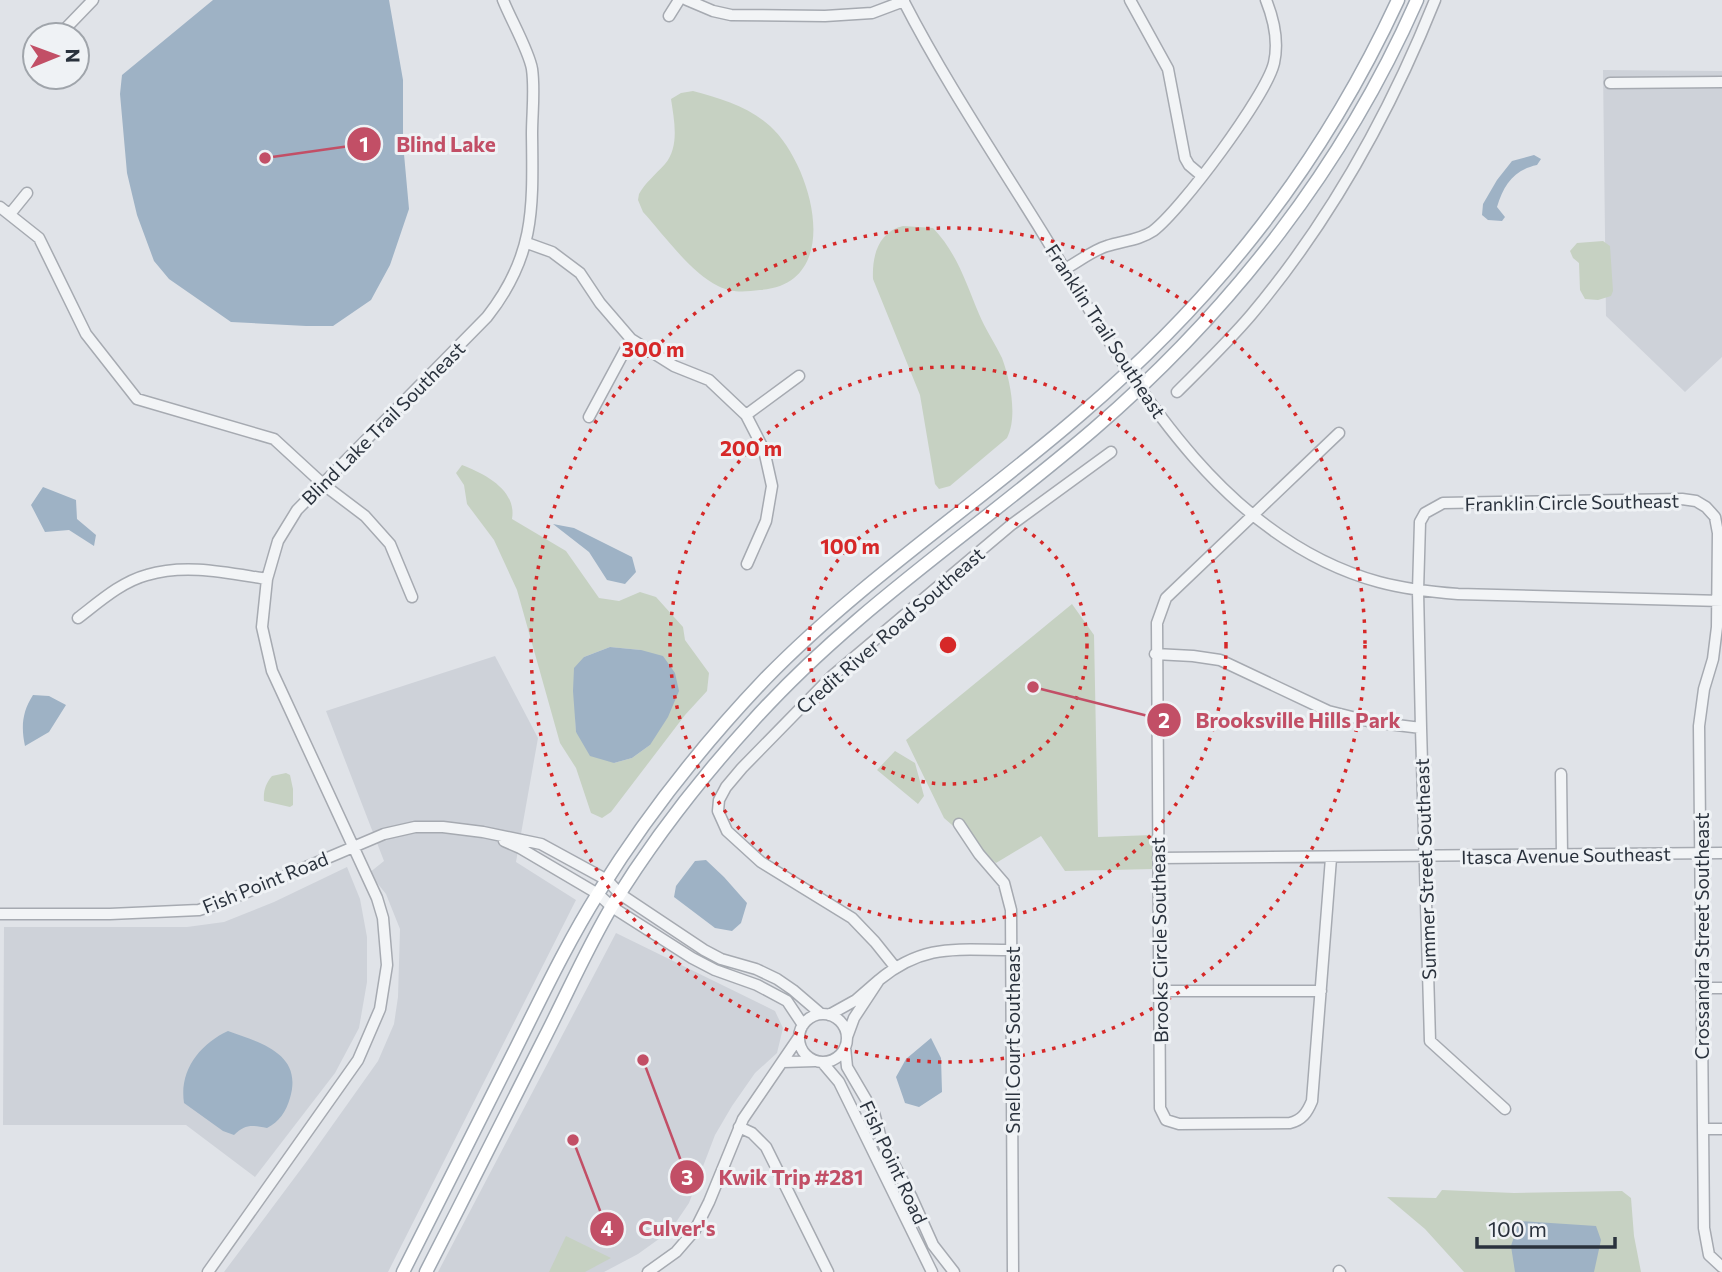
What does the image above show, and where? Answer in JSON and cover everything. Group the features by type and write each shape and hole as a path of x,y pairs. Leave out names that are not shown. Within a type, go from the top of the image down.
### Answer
{"main road":[{"path":"403,1272 556,967 607,880 653,812 694,759 796,649 845,604 1078,417 1128,373 1227,270 1285,197 1347,100 1398,0"},
{"path":"426,1272 612,907 696,787 780,691 858,619 1090,432 1140,388 1219,308 1299,207 1347,133 1417,0"}],"street":[{"path":"73,21 93,0"},
{"name":"Blind Lake Trail Southeast","path":"208,1272 358,1060 380,1009 387,965 383,918 370,879 351,846 272,671 262,627 267,579 278,541 297,510 486,317 510,282 527,243 533,201 532,68 502,0"},
{"path":"669,16 678,0"},
{"path":"687,0 731,15 846,16 872,13 903,0"},
{"name":"Franklin Trail Southeast","path":"903,0 933,55 1128,373 1173,433 1220,484 1252,514 1287,540 1323,560 1377,582 1418,591 1720,601"},
{"path":"1130,0 1168,69 1185,158 1202,176"},
{"path":"1065,269 1104,246 1150,233 1170,217 1202,176 1264,88 1273,64 1276,41 1266,0"},
{"path":"1177,392 1250,316 1325,217 1361,158 1394,93 1435,0"},
{"path":"1611,83 1722,82"},
{"path":"27,193 5,211 39,238 86,334 136,399 274,439 324,485 365,516 390,544 412,597"},
{"path":"527,243 552,252 580,273 600,303 631,339 674,366 709,380 746,415 764,450 772,486 766,521 747,564"},
{"path":"589,417 631,339"},
{"path":"746,415 799,376"},
{"name":"Brooks Circle Southeast","path":"1331,858 1312,1101 1307,1113 1298,1121 1290,1123 1179,1124 1166,1120 1160,1108 1155,654 1157,623 1166,598 1339,433"},
{"name":"Credit River Road Southeast","path":"895,967 852,918 761,863 727,831 718,811 719,800 742,768 832,676 1011,525 1111,452"},
{"name":"Franklin Circle Southeast","path":"1425,513 1443,503 1682,499 1696,501 1706,506 1715,517 1717,525 1720,601"},
{"name":"Summer Street Southeast","path":"1425,513 1418,533 1418,591 1430,1041 1505,1109"},
{"path":"78,618 110,593 147,575 187,569 267,579"},
{"name":"Crossandra Street Southeast","path":"1720,601 1713,659 1704,689 1699,726 1706,1242 1709,1255 1722,1267"},
{"path":"1155,654 1220,660 1328,711 1372,722 1421,728"},
{"path":"1561,774 1562,855"},
{"name":"Snell Court Southeast","path":"959,824 979,854 1004,883 1012,910 1013,1272"},
{"name":"Fish Point Road","path":"0,914 88,915 199,910 384,834 415,827 443,827 541,844 607,880 620,894 704,950 777,979 825,1014"},
{"name":"Fish Point Road","path":"482,832 520,848 598,894 612,907 692,958 715,970 757,985 787,1001 803,1025"},
{"name":"Itasca Avenue Southeast","path":"1158,858 1722,853"},
{"path":"655,1270 676,1252 695,1230 739,1127 808,1020 856,1000 895,967 910,958 931,952 1011,950"},
{"path":"783,1062 818,1062 836,1058 846,1042 854,1018 879,980"},
{"path":"1701,988 1722,988"},
{"path":"1159,991 1321,991"},
{"path":"825,1014 842,1023 846,1042"},
{"path":"799,1037 805,1054 818,1062"},
{"name":"Fish Point Road","path":"846,1042 848,1067 874,1113 882,1142 933,1245 954,1272"},
{"name":"Fish Point Road","path":"818,1062 839,1082 932,1272"},
{"path":"739,1127 752,1133 766,1147 828,1272"},
{"path":"1703,1129 1722,1129"}],"shaded area":[{"path":"1603,70 1722,71 1722,357 1685,392 1606,316"},
{"path":"495,656 538,738 516,862 576,900 388,1272 224,1272 378,1061 394,1024 398,997 400,929 386,894 369,873 384,861 326,711"},
{"path":"347,867 360,899 367,937 367,982 359,1028 335,1073 255,1177 186,1125 3,1125 4,927 187,927 224,922 274,902"},
{"path":"616,933 775,1011 783,1028 777,1053 755,1073 732,1106 715,1135 689,1203 670,1231 638,1254 604,1272 438,1272"}],"green space":[{"path":"693,91 734,104 762,119 785,144 798,167 808,193 813,220 812,245 804,267 787,283 743,291 718,286 697,272 643,212 638,200 639,194 665,164 673,149 675,133 671,99 681,93"},
{"path":"903,226 933,228 948,248 960,269 981,320 1002,358 1012,398 1012,420 1007,438 950,486 939,489 935,484 920,395 873,279 878,246 894,229"},
{"path":"1603,241 1610,246 1613,291 1611,296 1598,300 1585,299 1580,290 1579,263 1570,251 1577,243"},
{"path":"462,465 498,484 510,500 512,519 566,551 599,598 619,601 640,592 656,597 683,627 685,640 709,673 707,691 685,715 611,812 602,818 591,813 576,768 560,743 517,590 494,540 467,504 464,485 456,473","holes":["610,647 641,650 650,745 632,758 614,763 576,732 575,708 584,657"]},
{"path":"1072,604 1094,635 1098,837 1152,835 1153,869 1065,871 1041,836 996,863 944,818 906,740"},
{"path":"895,751 915,763 924,796 918,804 877,770"},
{"path":"286,773 290,775 293,805 290,807 264,801 267,784 272,776"},
{"path":"1442,1190 1514,1193 1622,1191 1631,1198 1634,1236 1641,1272 1464,1272 1425,1229 1387,1197 1436,1198"},
{"path":"566,1236 611,1258 585,1272 549,1272"}],"water":[{"path":"213,0 389,0 403,80 403,143 409,209 390,265 371,300 333,326 231,322 169,279 154,261 137,215 127,173 120,94 122,75"},
{"path":"1534,155 1541,159 1537,165 1516,174 1503,191 1497,207 1505,217 1502,221 1488,220 1482,215 1483,204 1497,180 1512,161"},
{"path":"43,487 76,500 77,519 96,535 94,546 69,530 45,532 31,505"},
{"path":"553,524 574,528 632,557 636,572 625,584 607,580 589,552"},
{"path":"610,647 641,650 663,656 675,673 679,691 668,717 650,745 632,758 614,763 590,756 576,732 573,691 574,668 584,657"},
{"path":"33,695 49,696 66,705 49,732 25,746 23,720"},
{"path":"706,860 747,903 741,923 732,931 715,928 674,897 676,886 695,861"},
{"path":"228,1031 277,1052 291,1071 292,1083 288,1103 278,1120 267,1128 249,1126 234,1135 223,1131 184,1103 185,1080 194,1059 209,1043"},
{"path":"931,1038 941,1058 942,1092 919,1107 905,1103 896,1077 906,1059"},
{"path":"1519,1221 1596,1226 1601,1240 1594,1272 1515,1272 1511,1246"}],"place":[{"name":"Blind Lake","path":"265,158"},
{"name":"Brooksville Hills Park","path":"1033,687"},
{"name":"Kwik Trip #281","path":"643,1060"},
{"name":"Culver's","path":"573,1140"}]}
